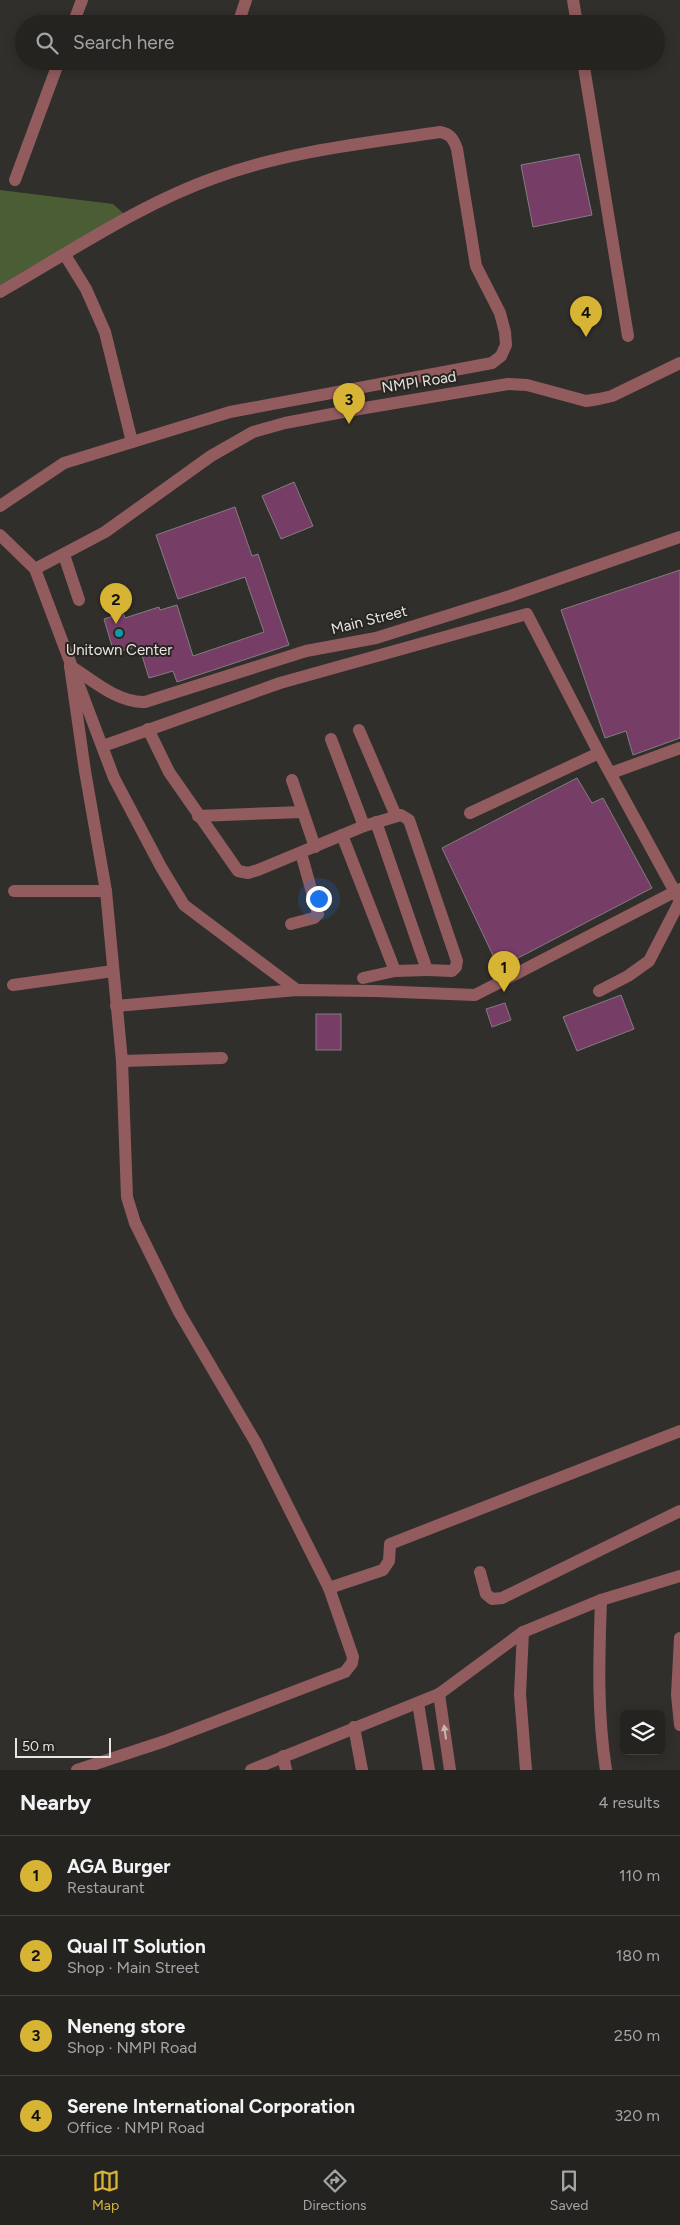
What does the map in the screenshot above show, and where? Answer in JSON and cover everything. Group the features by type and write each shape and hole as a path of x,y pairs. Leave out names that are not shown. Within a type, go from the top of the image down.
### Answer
{"street":[{"path":"76,15 82,0"},
{"path":"241,15 246,0"},
{"path":"573,0 576,15"},
{"path":"14,180 56,70"},
{"path":"584,70 628,336"},
{"path":"0,292 154,203 218,176 304,153 440,132 447,133 456,144 476,266 500,313 506,345 501,356 492,363 230,412 64,463 0,506"},
{"path":"65,255 86,289 104,332 132,442"},
{"name":"NMPI Road","path":"35,569 105,532 228,445 269,427 352,410 508,384 527,385 586,401 599,399 612,396 680,363"},
{"path":"0,535 35,569 70,666 114,778 161,867 184,905 297,990"},
{"name":"Main Street","path":"70,666 123,699 145,702 306,651 376,638 510,596 680,537"},
{"path":"64,555 79,600"},
{"path":"103,746 280,683 527,614 599,753 677,890 680,901 649,961 628,976 599,991"},
{"path":"70,666 85,771 106,891 122,1061 125,1184 127,1197 135,1223 179,1312 256,1443 329,1588 353,1657 352,1663 345,1672 165,1741 77,1770"},
{"path":"148,729 169,772 238,871 248,873 258,870 370,824 396,816 401,815 409,820 457,961 456,967 452,971 395,971 362,978"},
{"path":"359,730 396,816"},
{"path":"331,739 370,824 427,970"},
{"path":"611,773 680,748"},
{"path":"470,813 599,753"},
{"path":"292,780 315,847"},
{"path":"198,816 303,812"},
{"path":"342,835 395,971"},
{"path":"291,924 314,918 318,914 301,853"},
{"path":"116,1006 297,990 475,995 677,890"},
{"path":"14,891 106,891"},
{"path":"13,985 113,971"},
{"path":"122,1061 222,1058"},
{"path":"329,1588 384,1570 389,1561 390,1544 680,1431"},
{"path":"480,1572 486,1594 492,1598 502,1598 680,1511"},
{"path":"251,1770 439,1694 523,1632 601,1600 680,1576"},
{"path":"601,1600 598,1688 600,1733 606,1770"},
{"path":"523,1632 520,1694 526,1770"},
{"path":"680,1638 677,1695 680,1725"},
{"path":"439,1694 450,1770"},
{"path":"418,1703 429,1770"},
{"path":"354,1727 362,1770"},
{"path":"283,1756 286,1770"}],"green space":[{"path":"0,190 113,204 124,214 0,285"}],"building":[{"path":"579,154 592,215 533,227 521,165"},
{"path":"294,482 313,526 281,539 262,496"},
{"path":"235,507 252,556 258,554 289,645 177,682 173,671 149,678 139,646 114,653 104,619 123,613 125,618 159,607 160,610 177,605 193,656 264,632 245,577 178,599 156,535"},
{"path":"680,570 680,738 633,755 626,731 605,738 561,610"},
{"path":"577,778 592,803 603,798 652,888 499,968 442,848"},
{"path":"621,995 634,1029 577,1051 563,1017"},
{"path":"505,1003 511,1020 492,1027 486,1009"},
{"path":"316,1014 341,1014 341,1050 316,1050"}],"place":[{"name":"Serene International Corporation","path":"586,337"},
{"name":"Neneng store","path":"349,424"},
{"name":"Qual IT Solution","path":"116,624"},
{"name":"Unitown Center","path":"119,633"},
{"name":"AGA Burger","path":"504,992"}]}
